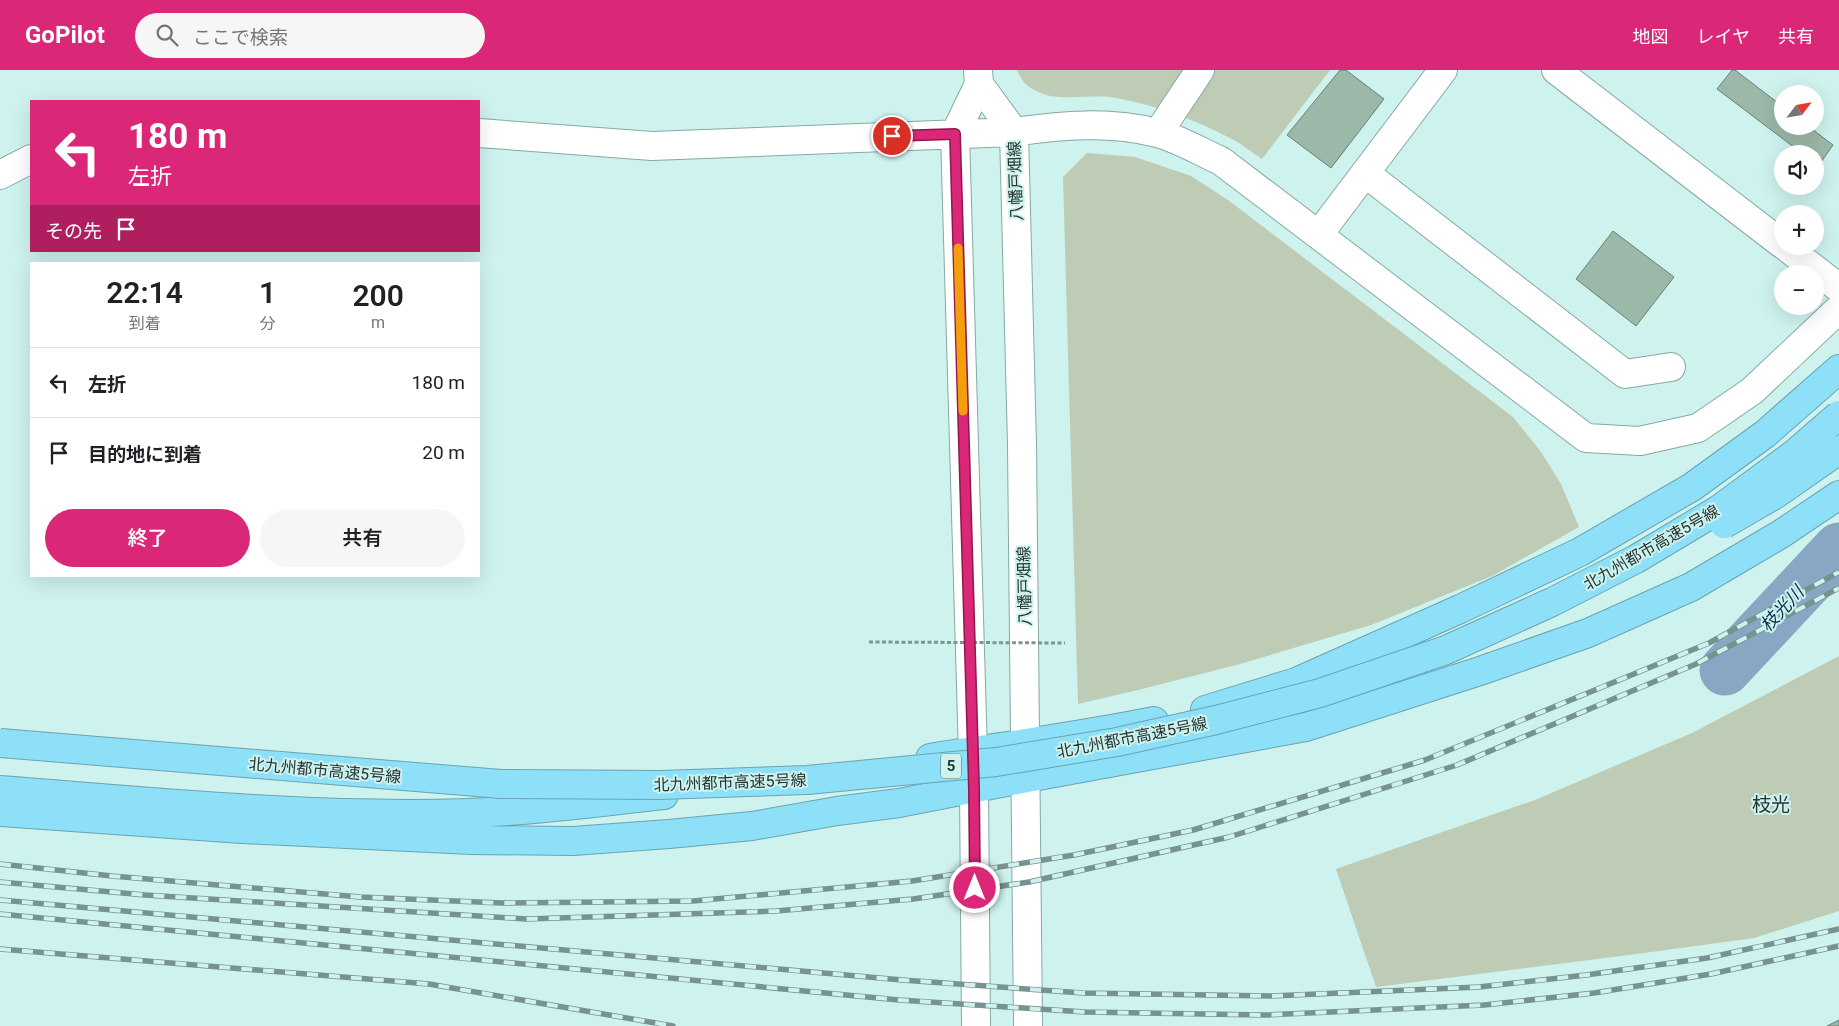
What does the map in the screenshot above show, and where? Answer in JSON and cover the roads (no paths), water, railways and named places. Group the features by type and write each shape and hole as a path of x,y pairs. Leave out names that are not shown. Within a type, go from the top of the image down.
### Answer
{"highway":[{"path":"0,790 246,809 371,813 470,813 569,805 737,787 972,750 1026,744 1209,709 1296,682 1460,609 1580,552 1692,487 1765,434 1839,369"},
{"name":"北九州都市高速5号線","path":"1446,650 1552,602 1636,559 1718,510 1794,454 1839,416"},
{"name":"北九州都市高速5号線","path":"0,743 501,784 660,785 807,780 996,762 1117,742 1216,720 1320,693 1446,650 1632,574 1706,535 1776,494 1839,450"},
{"path":"0,812 242,829 472,840 573,840 669,834 752,826 837,811 899,803 1306,727 1480,671 1588,633 1691,587 1781,534 1839,495"}],"street":[{"path":"1158,133 1200,70"},
{"path":"1319,234 1443,70"},
{"path":"1556,70 1774,237"},
{"name":"八幡戸畑線","path":"979,77 1014,132 1022,445 1027,778 1028,1026"},
{"name":"八幡戸畑線","path":"976,1026 974,789 955,134 979,77"},
{"path":"480,133 652,146 1014,132 1052,126 1109,125 1158,133 1221,160 1586,438 1640,441 1698,428 1752,391 1839,308"},
{"path":"0,175 30,160"},
{"path":"1366,173 1625,374 1671,367"},
{"path":"1797,255 1839,288"}],"waterway":[{"name":"枝光川","path":"1725,670 1839,548"}],"railway":[{"path":"0,864 112,876 360,897 502,903 693,901 912,881 1074,855 1193,830 1425,760 1709,643 1839,572"},
{"path":"0,882 145,895 526,919 776,911 913,899 1029,882 1229,837 1457,765 1696,664 1839,588"},
{"path":"0,900 902,980 1083,993 1271,996 1479,987 1586,975 1707,958 1839,929"},
{"path":"0,914 899,1000 1085,1012 1264,1015 1484,1005 1594,993 1711,974 1839,946"},
{"path":"0,949 429,984 673,1026"}],"district":[{"name":"枝光","path":"1771,804"}]}
